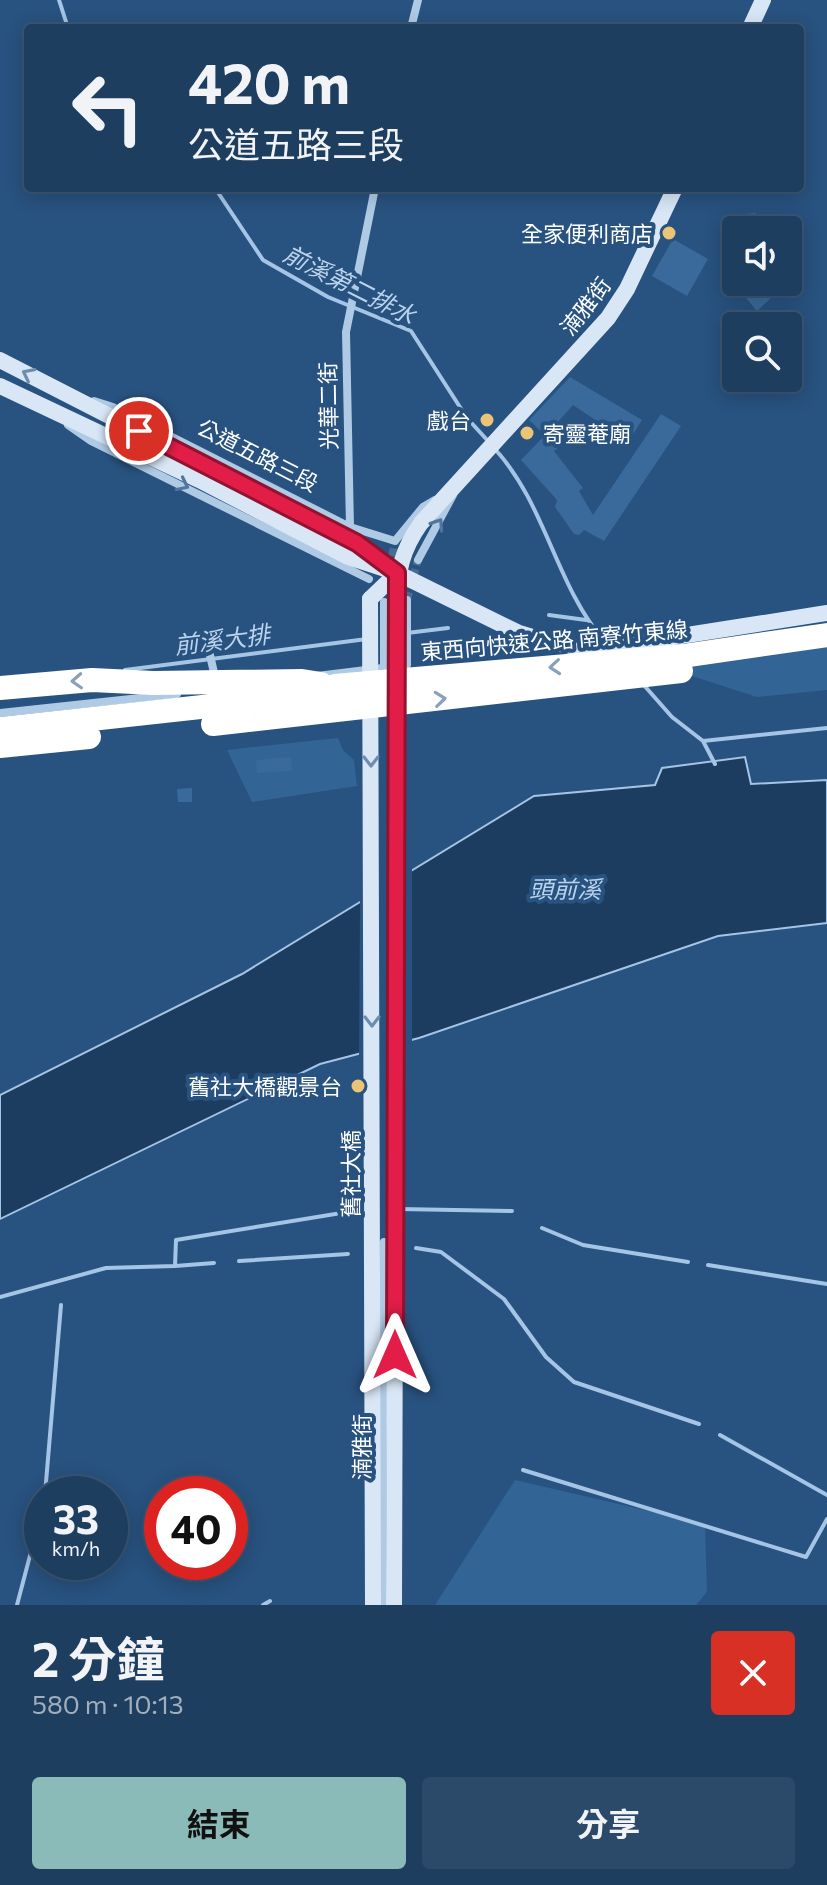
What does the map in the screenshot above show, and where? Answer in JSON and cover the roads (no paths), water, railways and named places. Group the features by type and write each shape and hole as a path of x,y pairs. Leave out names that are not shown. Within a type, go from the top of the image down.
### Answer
{"highway":[{"name":"東西向快速公路 南寮竹東線","path":"0,729 293,697 335,686 683,656 827,618"},
{"name":"東西向快速公路 南寮竹東線","path":"0,746 591,683 827,651"},
{"path":"0,688 92,680 302,681 335,686"}],"street":[{"path":"412,24 418,0"},
{"path":"752,24 763,0"},
{"name":"光華二街","path":"350,527 346,332 374,192"},
{"name":"湳雅街","path":"456,487 608,318 627,289 673,192"},
{"name":"公道五路三段","path":"0,360 357,543 397,573"},
{"path":"0,386 199,480 348,557 397,573 519,633 592,650 827,618"},
{"name":"公道五路三段","path":"57,389 113,407 350,527 395,541 423,507 456,487"},
{"path":"41,407 91,441 369,579"},
{"path":"384,668 383,624 405,546 456,487"},
{"path":"418,560 420,550 448,510 456,487"},
{"path":"0,713 407,665 406,624 390,601 397,573"},
{"name":"舊社大橋","path":"373,1605 390,601"},
{"name":"舊社大橋","path":"390,601 394,1605"},
{"path":"209,651 215,677"},
{"path":"178,694 215,677 256,684"},
{"name":"湳雅街","path":"382,1605 384,1242"}],"water":[{"name":"頭前溪","path":"745,757 751,784 827,780 827,923 718,936 419,1038 320,1064 0,1219 0,1095 242,974 534,796 655,785 662,768"}],"waterway":[{"name":"前溪第二排水","path":"59,0 67,24"},
{"name":"前溪第二排水","path":"218,192 263,260 328,297 411,331 467,418 488,441"},
{"name":"前溪第二排水","path":"494,448 526,494 573,595 604,641"},
{"name":"前溪大排","path":"549,615 586,620"},
{"name":"前溪大排","path":"407,633 448,628"},
{"name":"前溪大排","path":"125,670 367,639"},
{"name":"前溪大排","path":"642,683 672,717 703,741 827,728"},
{"path":"703,741 715,764"},
{"path":"0,1297 106,1268 175,1266 176,1240 366,1209"},
{"path":"399,1209 512,1211"},
{"path":"542,1228 583,1245 688,1262"},
{"path":"416,1248 441,1252 504,1299 546,1357 574,1382 699,1424"},
{"path":"239,1261 348,1254"},
{"path":"175,1266 214,1263"},
{"path":"708,1265 827,1284"},
{"path":"47,1476 61,1305"},
{"path":"720,1435 827,1495"},
{"path":"523,1470 806,1557 827,1519"},
{"path":"17,1605 24,1578"},
{"path":"263,1605 270,1601"}],"tunnel":[{"path":"390,568 395,541"},
{"path":"407,600 418,560"}],"place":[{"name":"全家便利商店","path":"669,233"},
{"name":"戲台","path":"487,420"},
{"name":"寄靈菴廟","path":"527,433"},
{"name":"舊社大橋觀景台","path":"358,1086"}]}
